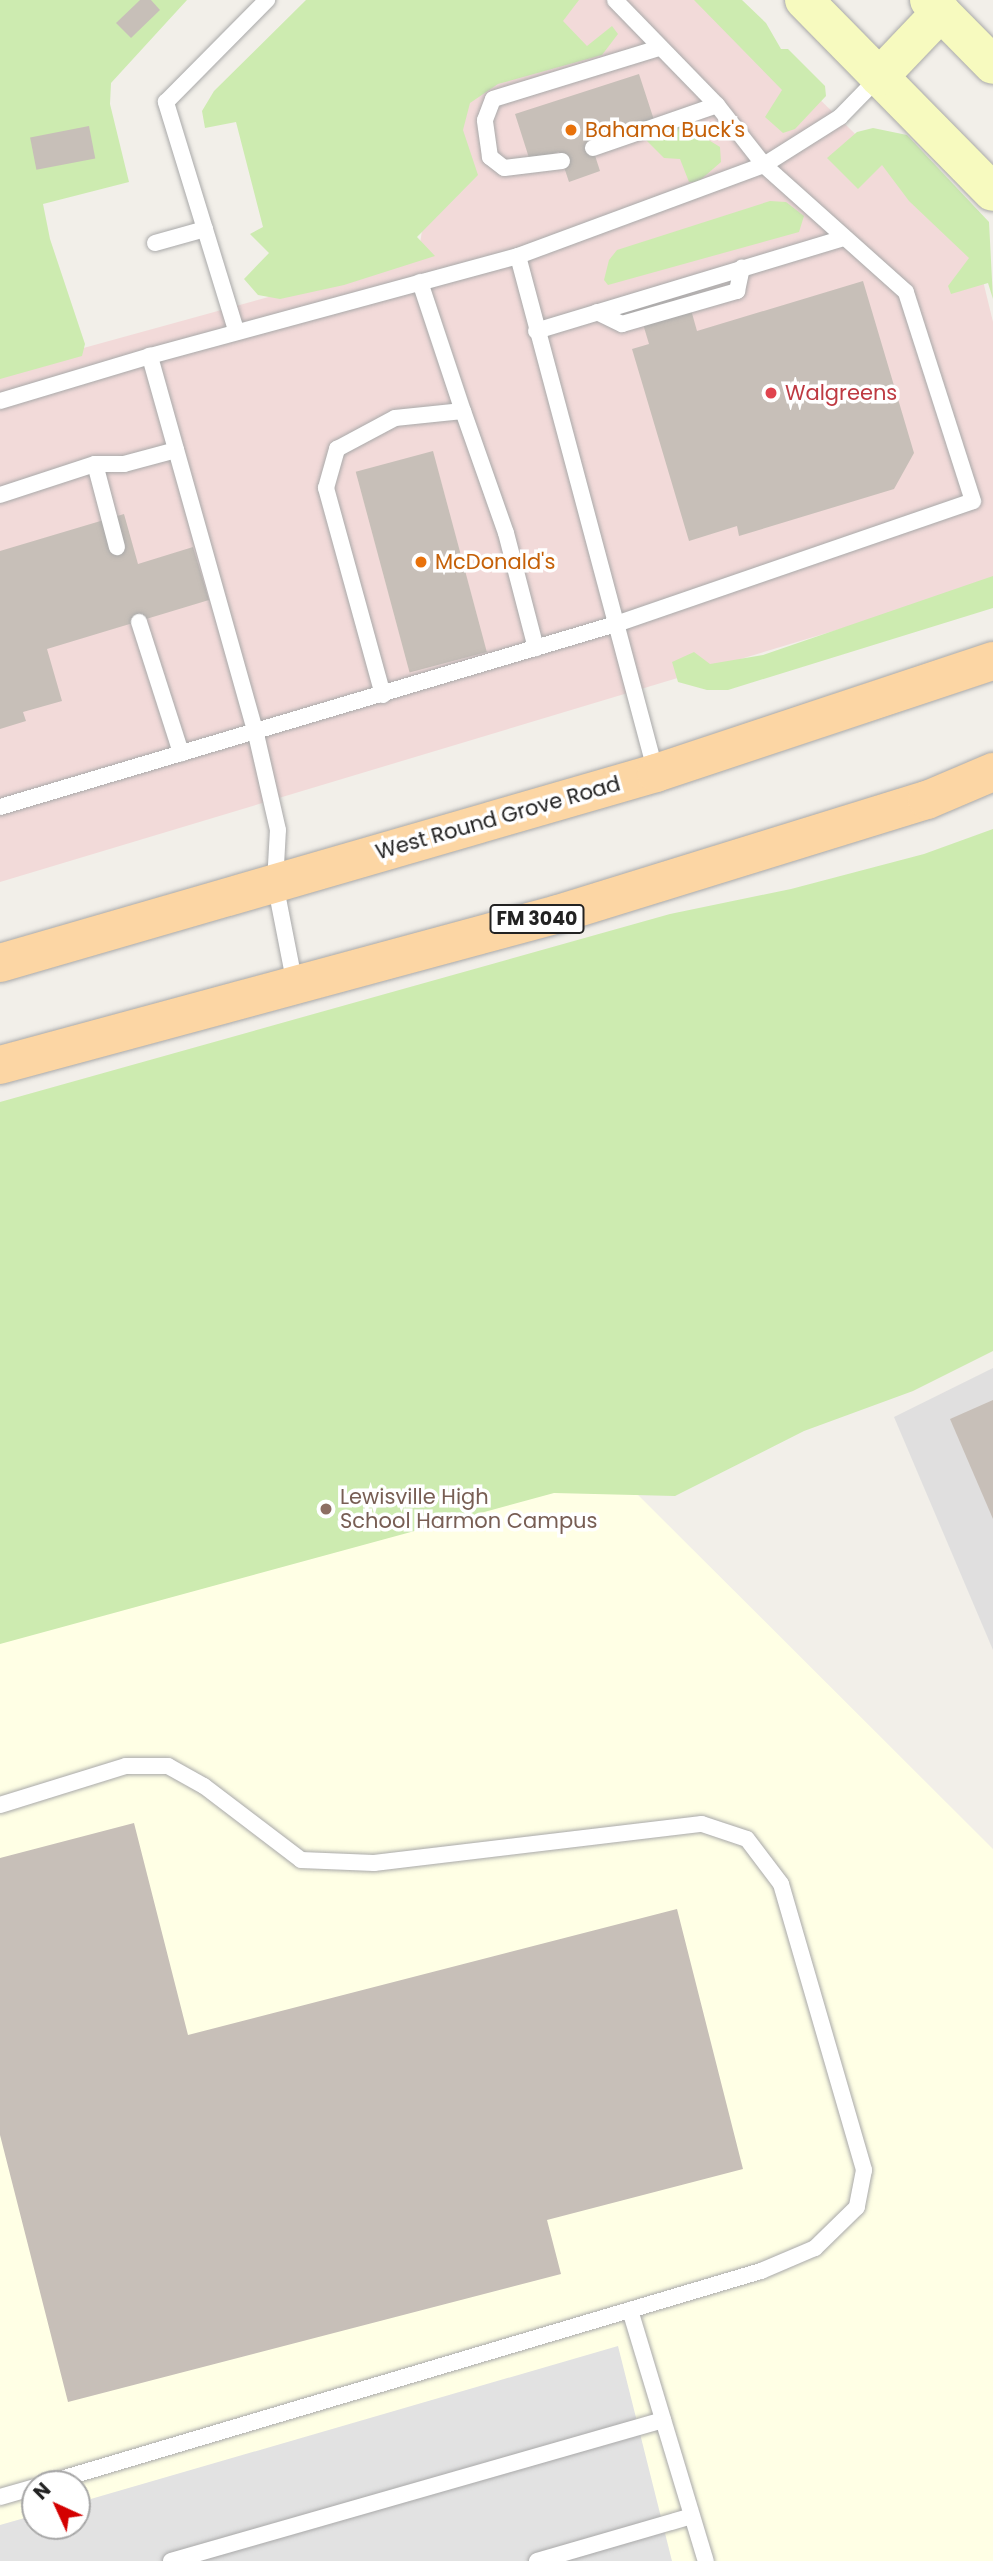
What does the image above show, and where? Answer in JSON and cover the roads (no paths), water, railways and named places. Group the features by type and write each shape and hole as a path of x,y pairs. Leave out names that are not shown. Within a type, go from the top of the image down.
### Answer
{"main road":[{"path":"804,0 993,192"},
{"path":"879,76 941,4 993,65"},
{"name":"West Round Grove Road","path":"0,963 656,773 993,661"},
{"name":"FM 3040","path":"0,1065 558,914 927,800 993,772"}],"lane":[{"path":"236,330 166,102 267,0"},
{"path":"0,807 181,753 256,734 619,623 972,501 906,292 764,165 717,105 615,0"},
{"path":"562,161 504,168 491,157 485,120 493,99 659,48"},
{"path":"0,401 236,330 518,256 764,165 840,117 879,76"},
{"path":"593,148 717,105"},
{"path":"155,243 205,229"},
{"path":"536,331 844,238"},
{"path":"518,256 536,331 619,623 656,773"},
{"path":"421,282 506,533 536,648"},
{"path":"150,356 256,734 278,830 275,883 295,985"},
{"path":"383,695 326,488 337,449 360,433 395,418 463,411"},
{"path":"0,495 95,464 124,464 176,450"},
{"path":"95,464 117,547"},
{"path":"139,622 181,753"},
{"path":"0,1805 126,1766 168,1766 204,1786 301,1860 374,1863 702,1824 747,1839 781,1884 864,2170 857,2207 815,2248 761,2271 91,2470"},
{"path":"630,2310 706,2561"},
{"path":"171,2561 663,2420"},
{"path":"0,2497 21,2491"},
{"path":"537,2561 692,2516"}],"place":[{"name":"Bahama Buck's","path":"571,130"},
{"name":"Walgreens","path":"771,393"},
{"name":"McDonald's","path":"421,562"},
{"name":"Lewisville High School Harmon Campus","path":"326,1509"}]}
